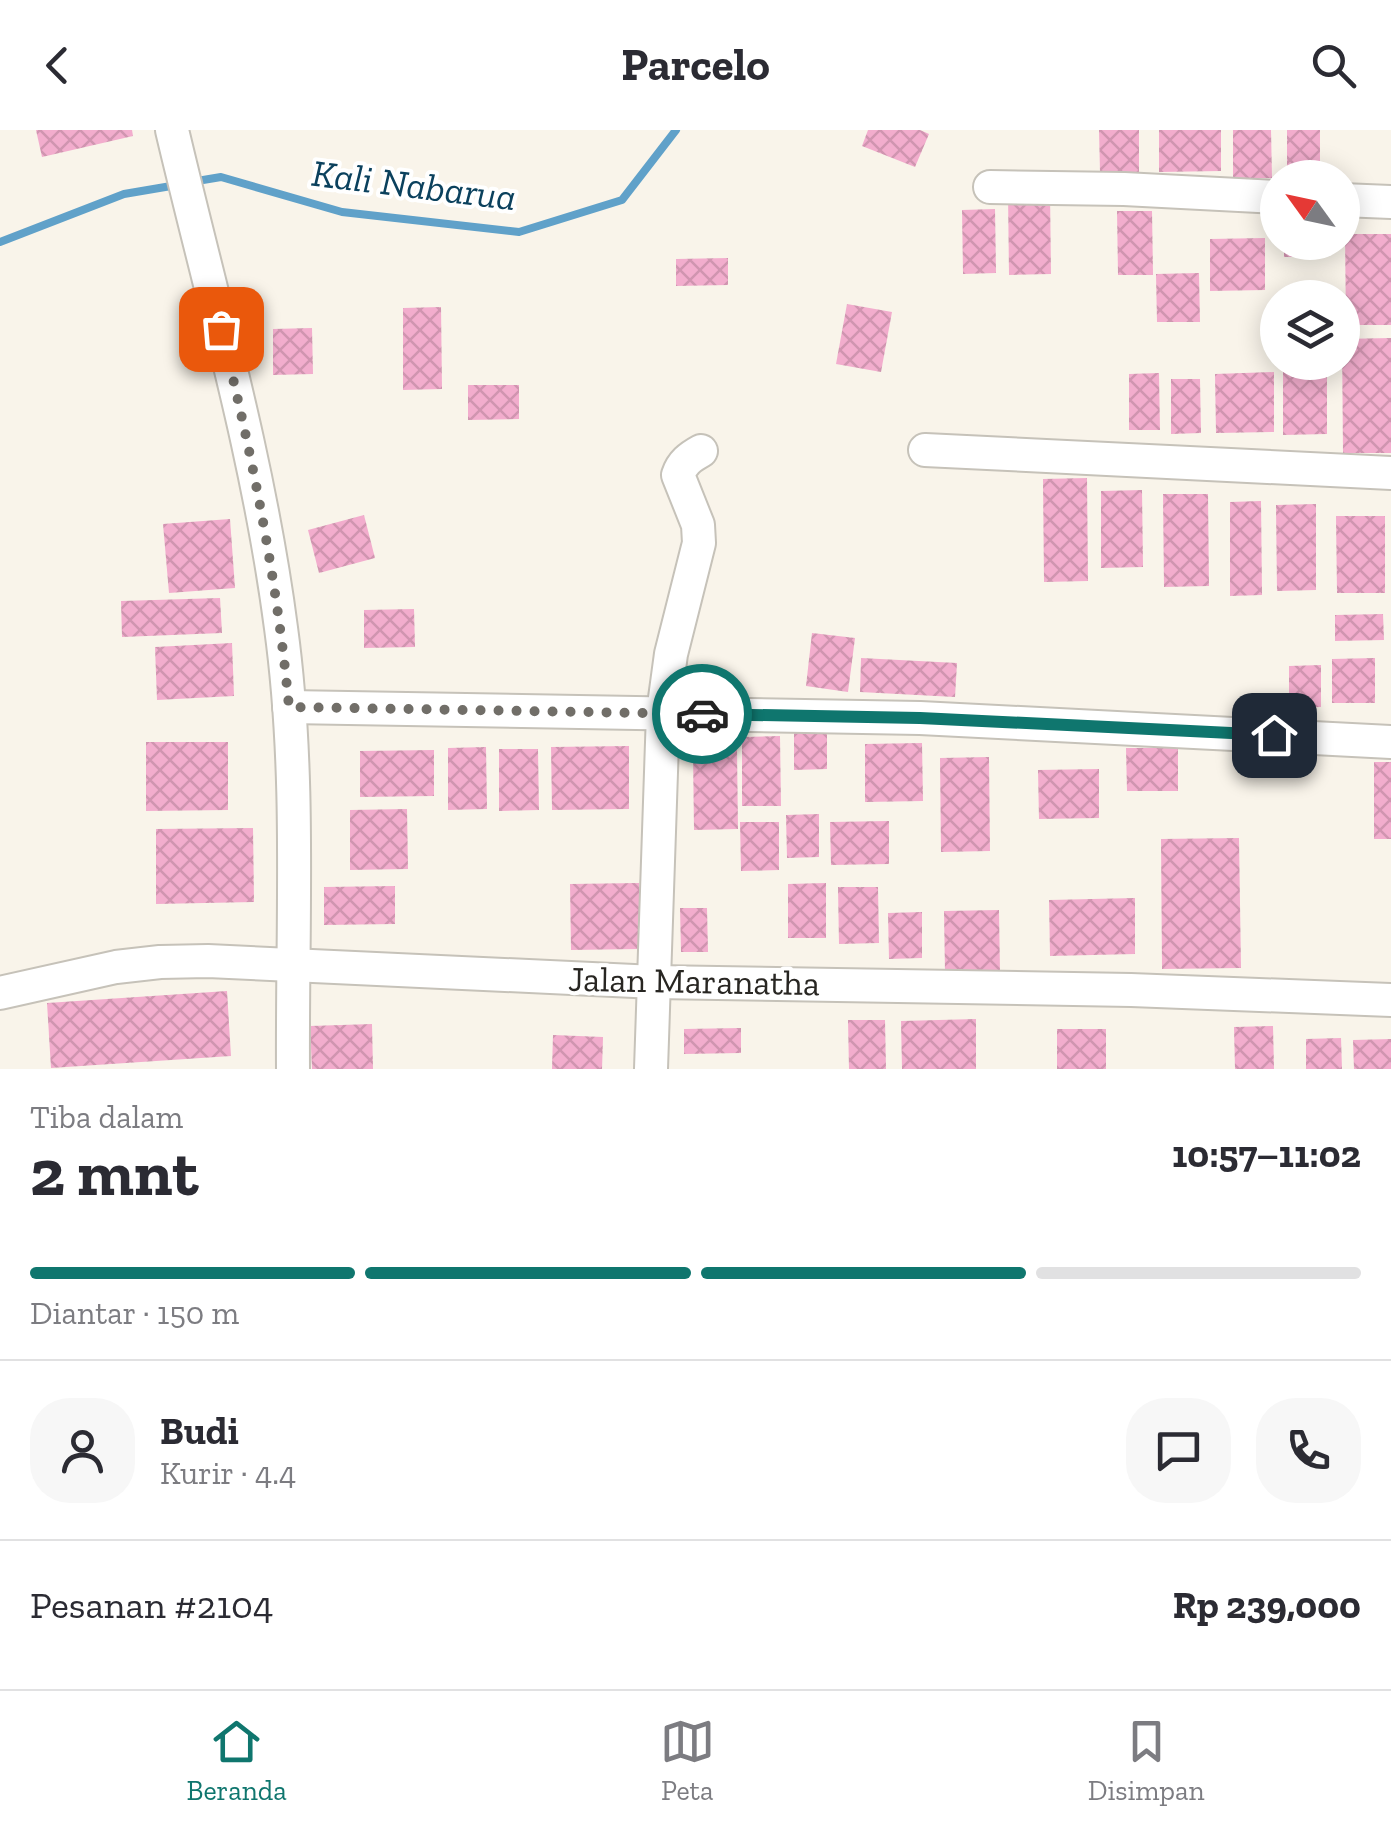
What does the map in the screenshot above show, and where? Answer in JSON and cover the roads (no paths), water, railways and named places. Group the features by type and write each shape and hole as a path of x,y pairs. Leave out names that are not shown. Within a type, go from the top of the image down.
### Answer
{"street":[{"path":"172,130 248,440 282,630 294,818 293,1069"},
{"path":"990,188 1124,189 1260,196"},
{"path":"1360,201 1391,202"},
{"path":"651,1069 663,713 671,654 699,543 698,525 678,476 680,468 701,450"},
{"path":"924,450 1391,473"},
{"path":"289,707 939,719 1391,742"},
{"name":"Jalan Maranatha","path":"0,993 116,967 208,961 655,982 1130,990 1391,1000"}],"waterway":[{"name":"Kali Nabarua","path":"191,182 221,177 342,212 519,232 622,200 676,130"},
{"name":"Kali Nabarua","path":"0,242 124,194 177,185"}]}
